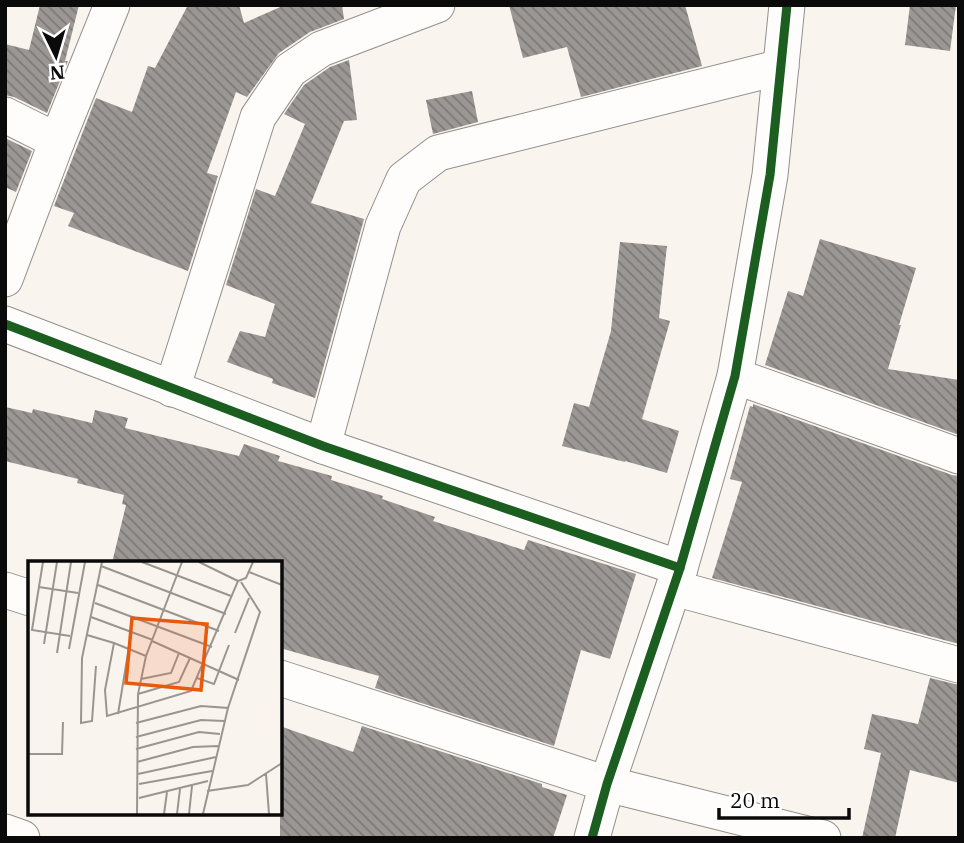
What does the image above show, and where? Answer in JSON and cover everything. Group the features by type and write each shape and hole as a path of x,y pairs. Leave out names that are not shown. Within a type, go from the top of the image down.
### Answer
{"street":[{"path":"5,279 112,5"},
{"path":"172,389 258,117 290,71 321,49 437,5"},
{"path":"592,838 607,784 677,578 735,376 770,175 787,5"},
{"path":"323,446 383,226 404,178 438,153 781,67"},
{"path":"5,115 57,141"},
{"path":"5,324 677,578 959,665"},
{"path":"735,376 959,456"},
{"path":"5,590 28,597"},
{"path":"282,679 607,784 823,838"},
{"path":"5,832 22,838"}],"building":[{"path":"40,5 79,5 65,61 68,61 47,113 5,95 5,44 29,50"},
{"path":"188,5 239,5 244,23 285,5 342,5 344,19 310,32 279,53 247,97 236,92 207,173 218,176 188,271 68,226 74,213 54,206 96,98 132,112 148,66 155,68"},
{"path":"509,5 685,5 702,66 581,97 567,47 523,58"},
{"path":"910,5 956,5 950,51 905,45"},
{"path":"349,60 357,120 344,121 311,203 364,219 315,398 272,383 273,379 227,362 240,331 265,337 275,304 226,285 256,189 275,196 305,124 284,114 304,85 330,67"},
{"path":"472,91 478,122 433,134 426,100"},
{"path":"5,138 32,151 16,192 5,187"},
{"path":"820,239 916,268 888,369 959,380 959,435 765,365 788,291 803,296"},
{"path":"620,242 667,246 659,318 670,321 642,419 679,431 667,473 562,446 574,403 589,407 611,331"},
{"path":"753,404 959,476 959,644 712,578 742,482 730,479 750,406 753,407"},
{"path":"5,407 32,413 33,409 92,423 95,410 128,418 125,428 239,456 244,444 280,456 278,461 332,476 331,480 383,496 382,499 435,517 433,521 524,550 528,540 636,574 610,659 581,650 554,746 375,688 379,676 282,649 282,561 112,561 126,505 122,504 124,495 77,483 78,479 5,461"},
{"path":"930,678 959,685 959,783 910,770 895,838 862,838 881,753 864,749 872,714 918,724"},
{"path":"362,726 542,784 542,787 567,795 553,838 280,838 282,727 353,752"}],"cycle path":[{"path":"592,838 607,784 680,568 735,376 770,175 787,5"},
{"path":"5,324 323,446 680,568"}]}
